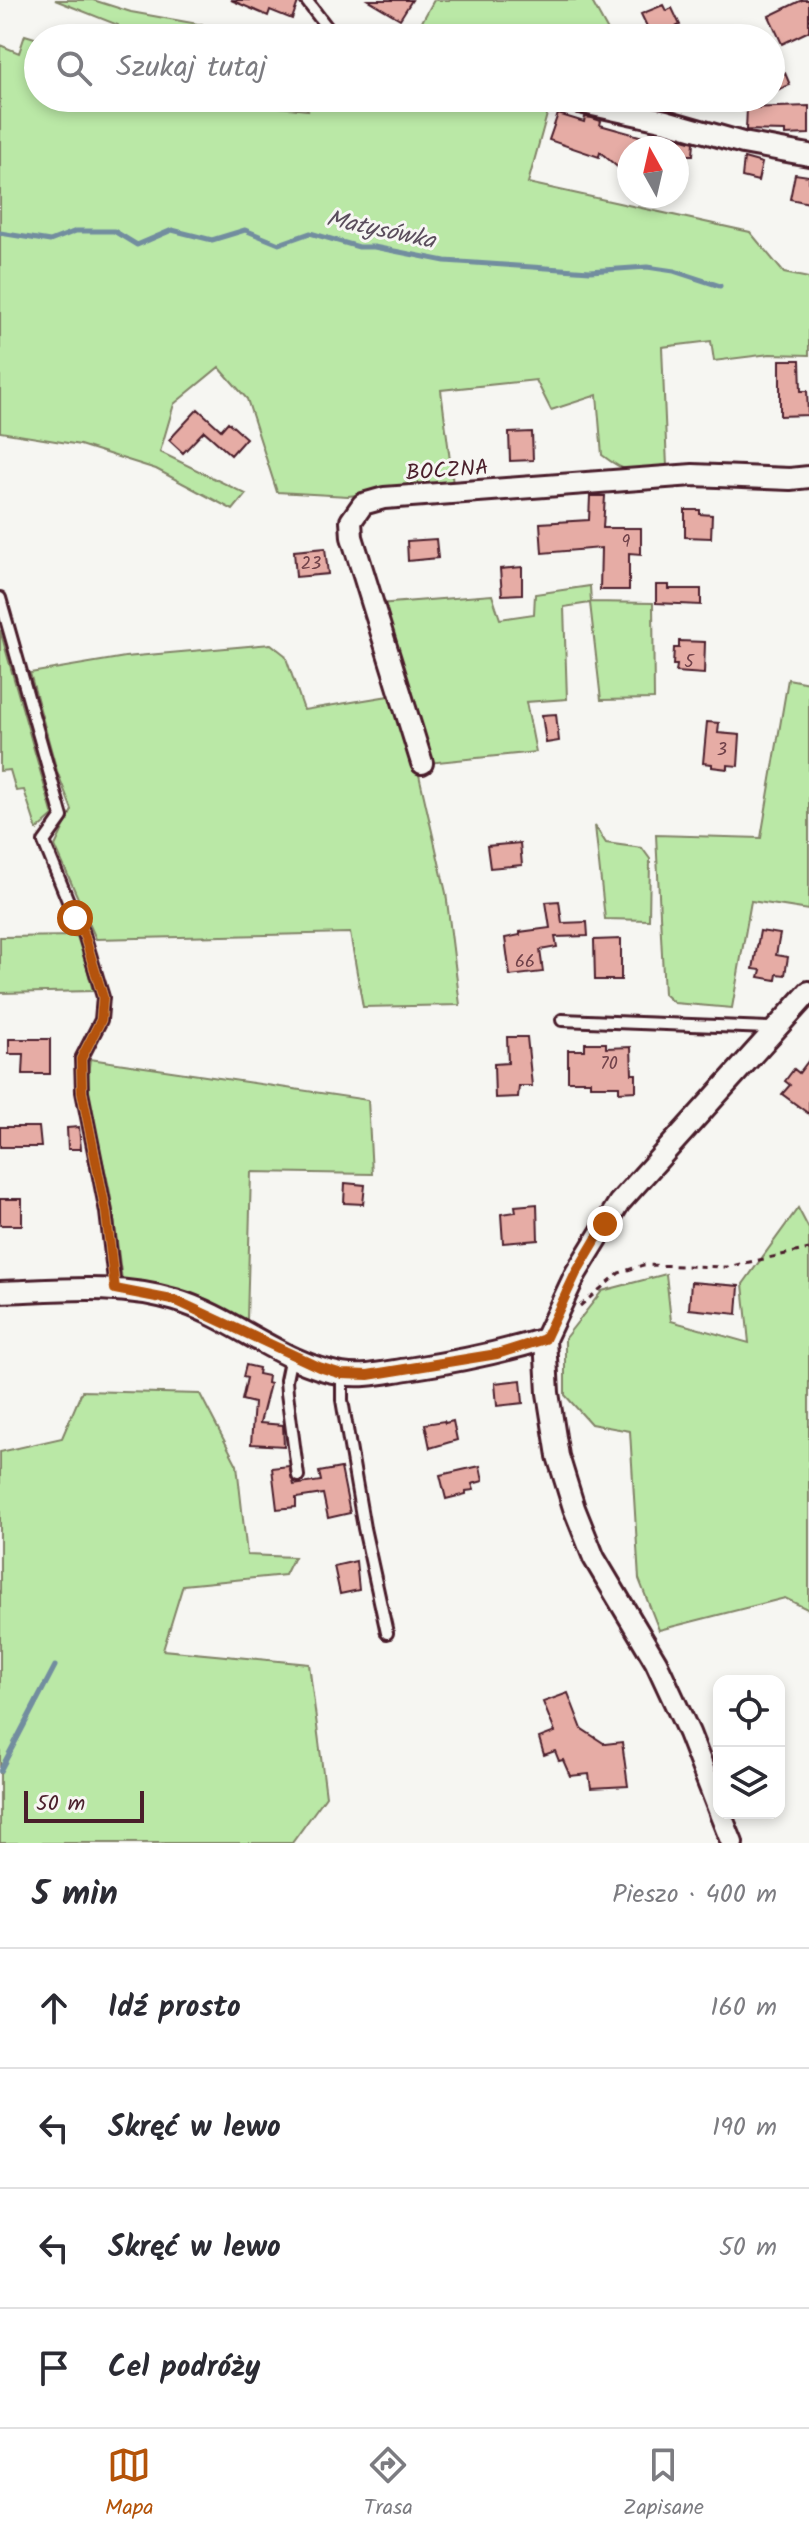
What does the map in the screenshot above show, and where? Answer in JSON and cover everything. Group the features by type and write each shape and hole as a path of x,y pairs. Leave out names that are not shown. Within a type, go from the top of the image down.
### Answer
{"street":[{"path":"625,112 743,143 809,155"},
{"name":"BOCZNA","path":"422,763 352,537 351,521 363,504 384,498 693,475 809,477"},
{"path":"713,1794 656,1662 594,1558 574,1508 558,1456 548,1393 545,1339 576,1273 619,1203 809,992"},
{"path":"0,1292 115,1289 177,1301 291,1356 342,1374 368,1375 497,1354 545,1339"},
{"path":"723,1819 732,1843"}],"lane":[{"path":"306,0 324,24"},
{"path":"0,598 62,817 44,842 83,931 103,997 101,1020 81,1059 82,1092 106,1212 115,1289"},
{"path":"562,1020 769,1028 774,1031"},
{"path":"291,1356 286,1380 298,1476"},
{"path":"342,1374 342,1400 359,1499 387,1633"}],"path":[{"path":"570,1313 595,1296 619,1273 643,1265 727,1267 809,1249"}],"green space":[{"path":"55,0 93,0 131,12 198,24 115,24"},
{"path":"434,0 591,0 604,24 421,24"},
{"path":"24,38 24,112 548,112 528,183 617,203 617,208 641,208 750,232 784,273 809,278 809,355 770,354 714,361 711,341 662,347 667,467 639,471 619,466 602,455 597,395 551,410 536,380 441,390 453,484 348,496 277,492 247,399 219,367 174,404 160,452 246,494 233,510 156,469 80,445 0,432 0,45 19,53"},
{"path":"590,586 591,602 653,603 654,699 601,700 590,603 564,607 567,699 526,702 536,752 428,763 378,604 492,595 500,619 534,614 535,594"},
{"path":"0,630 53,816 37,830 24,790 16,791 10,770 0,771"},
{"path":"271,644 285,655 304,710 395,695 417,766 446,893 460,1005 363,1007 350,933 96,939 55,846 72,810 57,771 30,673 125,657"},
{"path":"788,679 809,683 809,910 751,901 732,1008 674,1003 664,994 656,835 761,838"},
{"path":"595,826 606,843 642,848 650,859 649,920 605,919"},
{"path":"79,936 93,991 0,993 0,937"},
{"path":"90,1059 368,1100 372,1174 251,1172 247,1320 185,1294 122,1280 110,1193 91,1110"},
{"path":"798,1208 809,1229 809,1610 785,1598 659,1630 639,1579 630,1431 591,1424 565,1395 565,1338 602,1291 666,1274 671,1321 749,1343 743,1284"},
{"path":"82,1391 200,1394 237,1465 247,1555 294,1557 285,1575 183,1585 163,1650 309,1664 326,1796 292,1843 0,1843 0,1452 62,1438"}],"building":[{"path":"231,0 298,2 292,19 270,10 268,16"},
{"path":"368,0 412,0 400,19"},
{"path":"802,0 809,0 809,31 785,43 785,24 773,24 769,16"},
{"path":"663,5 666,11 672,8 680,24 646,24 641,14"},
{"path":"809,106 809,134 785,135 785,131 746,130 747,112 785,112 785,107"},
{"path":"558,114 584,122 585,117 592,118 601,121 600,125 639,136 617,136 617,167 600,152 599,157 549,140"},
{"path":"689,141 694,142 693,155 689,155"},
{"path":"744,158 762,163 758,181 742,177"},
{"path":"795,174 809,176 809,203 790,199"},
{"path":"780,360 800,360 801,391 807,391 808,415 780,416"},
{"path":"198,409 221,430 228,422 246,438 231,455 204,431 183,453 169,440"},
{"path":"532,432 533,460 510,461 509,433"},
{"path":"590,496 605,496 603,528 641,528 641,554 629,553 629,590 600,590 601,548 542,553 540,523 589,520"},
{"path":"685,510 700,510 700,514 712,515 711,538 685,537"},
{"path":"436,539 438,558 408,561 407,541"},
{"path":"325,548 328,574 296,577 294,551"},
{"path":"522,567 522,594 502,595 500,569"},
{"path":"656,585 669,585 669,589 701,589 701,605 656,603"},
{"path":"679,641 705,642 704,674 676,672 677,665 673,665 674,648 679,648"},
{"path":"556,714 559,741 546,743 542,715"},
{"path":"707,722 719,723 718,733 740,735 738,766 728,765 728,769 703,763"},
{"path":"520,843 522,865 490,868 487,846"},
{"path":"559,901 562,923 587,922 588,936 555,937 557,947 540,950 543,972 510,976 505,938 520,935 520,932 550,928 546,902"},
{"path":"760,931 780,934 776,955 788,957 785,975 777,974 776,980 759,977 761,970 753,969"},
{"path":"621,939 621,980 595,980 594,940"},
{"path":"507,1037 527,1037 532,1086 519,1086 518,1097 495,1098 494,1064 508,1063"},
{"path":"9,1039 50,1039 50,1074 23,1074 24,1054 9,1054"},
{"path":"585,1043 606,1043 606,1048 631,1047 636,1091 619,1092 619,1086 590,1086 590,1081 568,1081 568,1050 585,1050"},
{"path":"809,1060 809,1114 782,1094 790,1085 785,1081 794,1069 799,1073"},
{"path":"0,1127 39,1127 41,1147 0,1147"},
{"path":"79,1127 81,1149 68,1149 67,1128"},
{"path":"345,1183 365,1185 363,1204 344,1203"},
{"path":"0,1199 22,1199 22,1225 0,1225"},
{"path":"537,1204 538,1240 503,1243 501,1214 516,1212 515,1206"},
{"path":"691,1282 739,1286 737,1314 689,1309"},
{"path":"246,1365 259,1368 258,1374 268,1376 267,1383 270,1384 260,1423 283,1425 284,1446 251,1444 254,1403 242,1400 247,1378 243,1377"},
{"path":"521,1380 523,1403 497,1406 495,1383"},
{"path":"453,1421 457,1440 430,1448 425,1424"},
{"path":"289,1466 294,1485 321,1481 319,1472 341,1468 350,1513 328,1518 323,1494 296,1498 296,1507 277,1509 272,1468"},
{"path":"480,1466 483,1481 472,1484 474,1490 446,1499 440,1475"},
{"path":"356,1561 359,1590 340,1594 334,1566"},
{"path":"568,1693 582,1729 605,1744 622,1742 628,1786 591,1788 589,1774 570,1776 555,1751 544,1755 539,1738 555,1732 543,1702"}],"waterway":[{"name":"Matysówka","path":"0,233 50,241 76,231 114,231 137,245 172,230 212,240 245,230 279,244 310,233 359,247 374,247 445,261 590,271 647,267 674,271 720,286"},
{"path":"0,1771 55,1666"}],"route":[{"path":"75,918 94,960 103,997 101,1020 81,1059 82,1092 106,1212 115,1289 177,1301 319,1367 342,1374 368,1375 497,1354 545,1339 576,1273 605,1224"}]}
